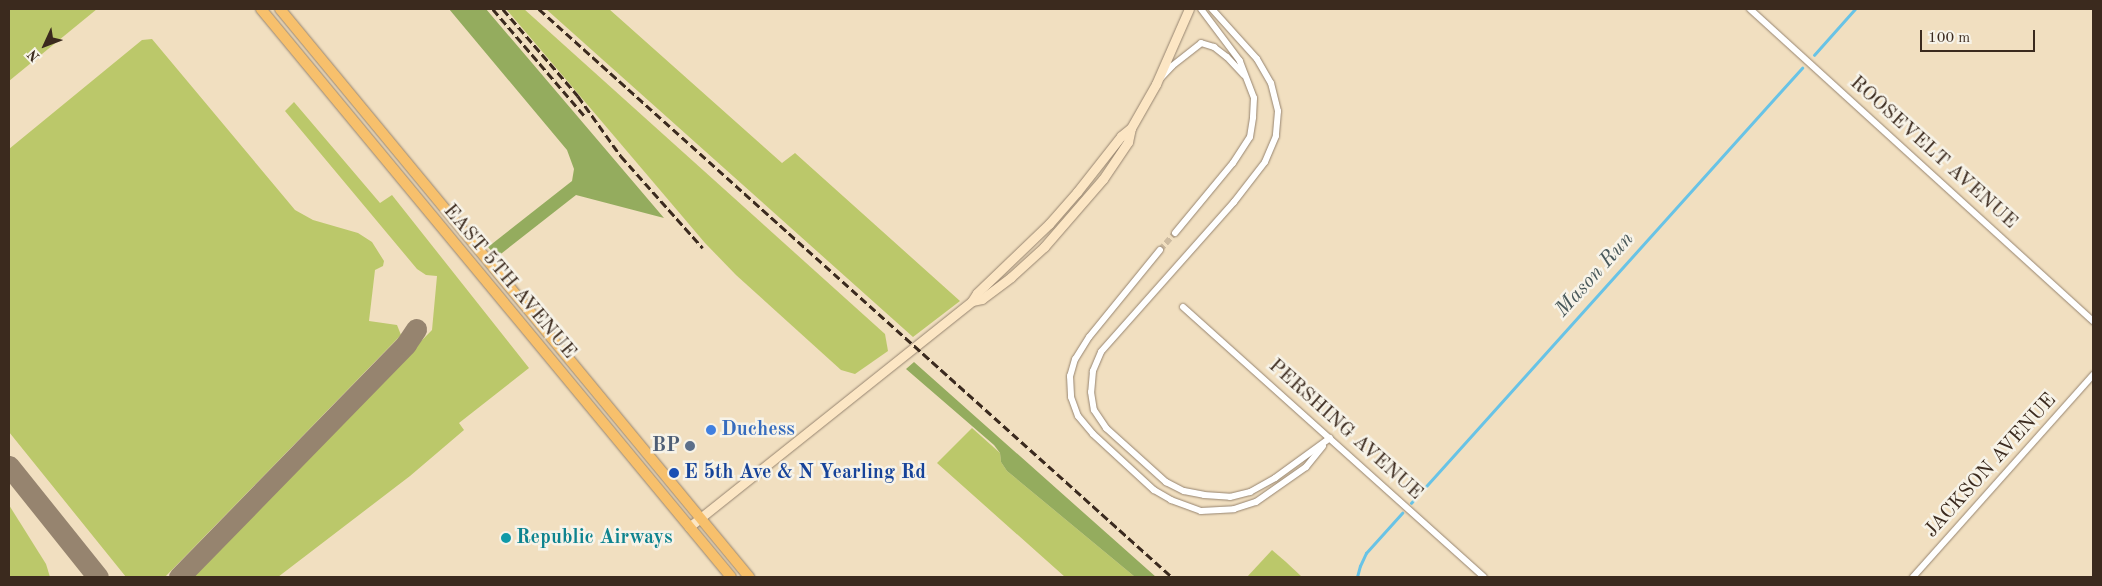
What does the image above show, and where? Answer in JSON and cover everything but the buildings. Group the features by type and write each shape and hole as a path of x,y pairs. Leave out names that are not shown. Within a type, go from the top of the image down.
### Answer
{"main road":[{"name":"EAST 5TH AVENUE","path":"260,9 731,577"},
{"name":"EAST 5TH AVENUE","path":"280,9 749,577"},
{"path":"689,527 972,301 982,299 1011,277 1063,226 1103,179 1128,142 1131,128 1156,84 1189,9"}],"street":[{"path":"1175,233 1233,163 1250,137 1254,98 1247,78 1240,61 1201,9"},
{"path":"1212,9 1257,59 1271,83 1278,111 1276,136 1265,162 1234,202 1101,352 1093,371 1091,392 1094,410 1106,428 1166,482 1184,491 1204,495 1230,497 1250,492 1275,478 1330,438"},
{"name":"ROOSEVELT AVENUE","path":"1750,9 2093,321"},
{"path":"1156,84 1172,66 1201,43 1214,47 1227,57 1247,78"},
{"path":"1160,250 1089,337 1075,359 1070,376 1071,397 1078,416 1093,434 1154,490 1171,500 1201,510 1218,512 1256,502 1272,492 1306,467 1330,438"},
{"name":"PERSHING AVENUE","path":"1184,307 1484,577"},
{"name":"JACKSON AVENUE","path":"1913,577 2093,376"}],"green space":[{"path":"9,9 97,9 9,81"},
{"path":"449,9 486,9 664,218 576,195 497,257 488,247 572,181 574,169 567,150"},
{"path":"506,9 524,9 885,334 888,351 855,374 841,370 736,275 705,243"},
{"path":"546,9 609,9 782,163 795,153 960,301 913,337"},
{"path":"152,39 295,210 313,220 358,233 372,242 384,261 383,266 375,270 369,321 397,325 401,335 165,577 126,577 9,432 9,149 142,40"},
{"path":"294,102 380,203 392,195 529,368 459,423 464,430 410,476 278,577 190,577 432,330 437,276 426,275 417,269 285,111"},
{"path":"914,362 1156,577 1135,577 1007,471 1001,462 1000,453 994,445 906,369"},
{"path":"972,428 1000,453 1001,462 1007,471 1135,577 1065,577 937,463"},
{"path":"9,505 46,564 50,577 9,577"},
{"path":"1272,550 1286,562 1302,577 1247,577"}],"waterway":[{"name":"Mason Run","path":"1814,55 1855,9"},
{"name":"Mason Run","path":"1411,503 1802,68"},
{"name":"Mason Run","path":"1357,577 1366,553 1402,513"}],"taxiway":[{"path":"179,577 406,344 416,329"},
{"path":"9,466 98,577"}],"tunnel":[{"path":"1160,250 1175,233"}],"railway":[{"path":"493,9 584,115"},
{"path":"503,9 578,96 621,156 703,248"},
{"path":"539,9 1172,577"}],"place":[{"name":"Duchess","path":"711,430"},
{"name":"BP","path":"690,446"},
{"name":"E 5th Ave & N Yearling Rd","path":"674,473"},
{"name":"Republic Airways","path":"506,538"}]}
